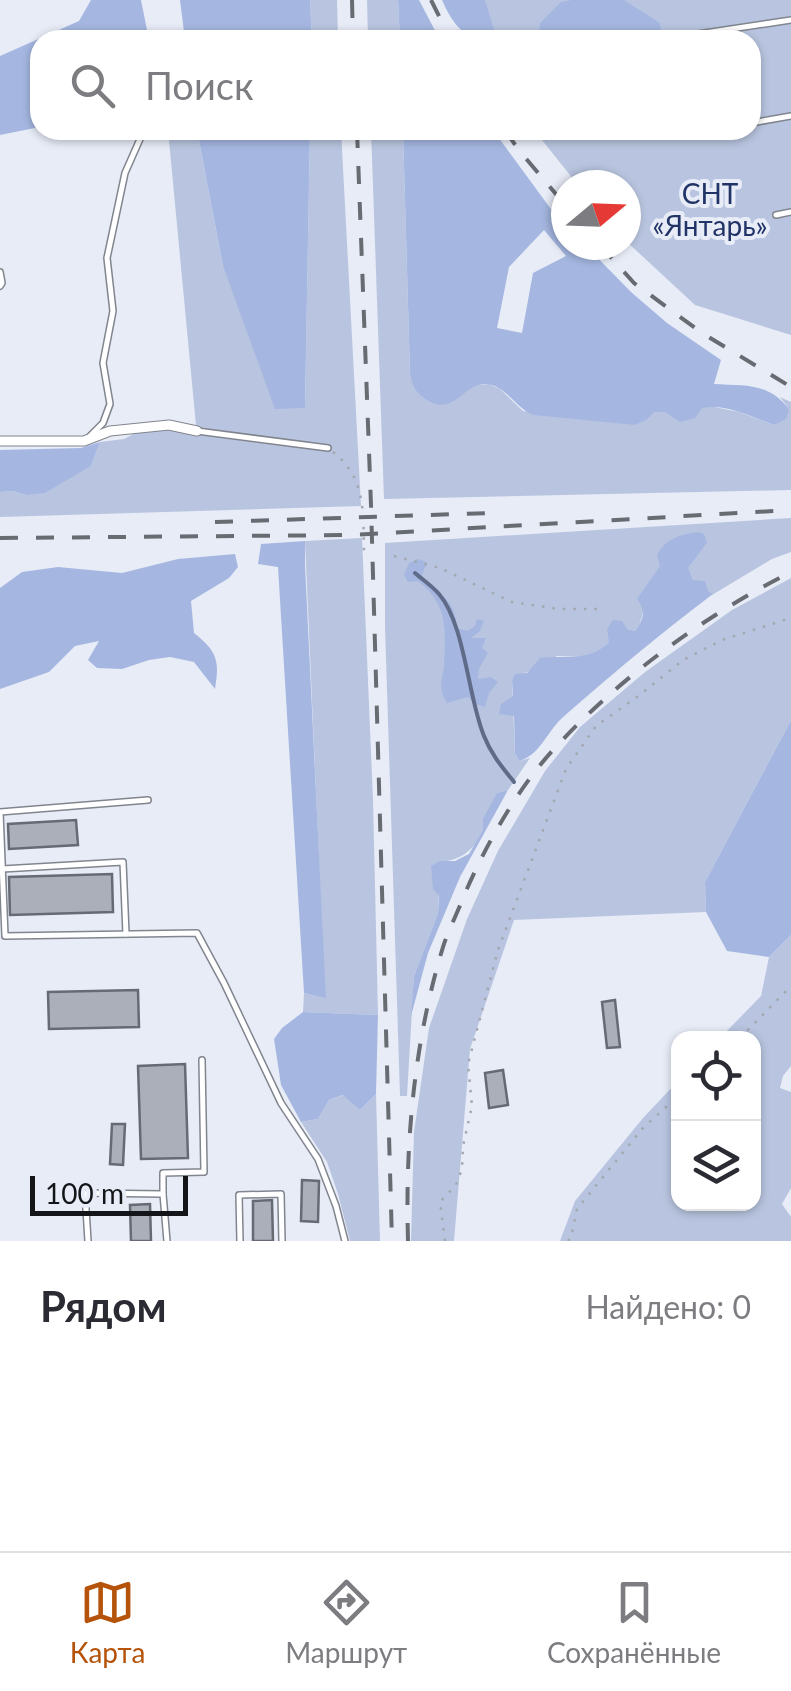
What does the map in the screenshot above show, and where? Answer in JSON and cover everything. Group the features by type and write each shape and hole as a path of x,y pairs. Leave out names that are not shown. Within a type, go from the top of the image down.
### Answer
{"street":[{"path":"0,441 84,441 110,431 169,425 197,431"}],"lane":[{"path":"724,30 791,20"},
{"path":"761,120 791,116"},
{"path":"84,441 103,423 110,404 103,364 113,311 107,258 126,173 140,140"},
{"path":"776,215 791,212"},
{"path":"0,272 0,286"},
{"path":"197,431 328,448"},
{"path":"148,800 0,812 5,936 196,933 282,1103 318,1159 346,1241"},
{"path":"2,870 122,862 126,934"},
{"path":"167,1241 163,1173 204,1172 202,1060"},
{"path":"88,1241 85,1194 163,1194"},
{"path":"240,1241 239,1195 282,1194 282,1241"}],"path":[{"path":"328,448 357,479 363,506 364,555"},
{"path":"394,556 440,568 512,602 602,610"},
{"path":"445,1241 440,1202 456,1186 462,1169 472,1106 468,1064 498,950 566,769 596,726 683,660 722,640 791,618"},
{"path":"747,1031 791,986"},
{"path":"568,1241 578,1209 642,1128 671,1102"}],"green space":[{"path":"310,0 337,0 338,30 312,30"},
{"path":"367,0 398,0 400,30 368,30"},
{"name":"СНТ «Янтарь»","path":"460,0 791,0 791,335 695,305 641,255 641,170 566,170 542,140 761,140 761,30 472,30"},
{"path":"169,140 199,140 223,266 305,408 310,140 342,140 361,506 0,517 0,492 26,495 70,477 91,466 100,442 124,439 149,426 197,436"},
{"path":"371,140 403,140 410,374 489,384 523,411 648,419 653,412 710,406 774,425 789,409 780,397 791,402 791,490 384,499"},
{"path":"791,518 791,552 712,595 693,580 687,568 707,543 684,553 654,577 635,631 627,629 599,652 584,657 557,656 512,680 515,753 519,761 530,758 508,790 497,793 472,847 440,862 438,913 414,976 407,1096 400,1096 385,543"},
{"path":"362,538 378,1015 303,1012 304,993 325,997 305,541"},
{"path":"791,578 791,720 705,882 706,912 514,920 470,1049 454,1241 411,1241 414,1132 429,1028 467,919 498,851 545,771 580,727 645,672 732,610"},
{"path":"791,935 791,1066 780,1088 791,1092 791,1188 782,1204 791,1217 791,1241 560,1241 575,1201 671,1088 671,1211 761,1211 761,1031 727,1031 761,996 769,957"},
{"path":"376,1094 380,1241 350,1241 327,1162 301,1122 318,1119 329,1100 344,1095 360,1110"}],"shaded area":[{"path":"91,0 141,0 147,30 59,30 79,21"},
{"path":"180,0 310,0 312,30 184,30"},
{"path":"398,0 419,0 435,30 400,30"},
{"path":"442,0 485,0 494,30 462,30"},
{"path":"624,0 660,23 661,30 539,30 540,23 561,2"},
{"path":"30,43 30,129 0,135 0,56"},
{"path":"199,140 310,140 305,408 275,409 223,266"},
{"path":"403,140 500,140 551,209 551,238 544,230 509,267 497,328 522,333 533,273 558,260 600,260 667,323 721,360 714,384 764,390 789,409 786,419 774,425 711,407 702,408 695,418 680,422 665,412 654,412 635,425 533,415 493,385 478,385 445,405 427,400 417,392 410,374"},
{"path":"100,442 91,466 45,493 0,492 0,450 81,448"},
{"path":"699,532 707,543 688,568 693,580 705,581 713,594 599,686 562,718 532,754 519,761 515,753 514,716 499,714 501,704 513,696 515,674 527,673 540,658 594,653 609,642 607,629 613,620 622,621 627,629 635,631 643,615 637,599 660,566 657,555 675,538"},
{"path":"305,541 326,998 304,993 278,567 258,564 261,544"},
{"path":"235,554 238,567 229,578 191,601 194,633 215,657 215,689 194,662 170,657 122,669 97,668 88,660 99,641 75,646 49,672 0,689 0,588 22,572 58,567 122,573 178,559"},
{"path":"418,559 427,562 422,575 449,602 457,628 467,631 477,619 484,621 471,638 486,638 482,648 488,653 478,679 491,677 498,682 485,707 468,697 447,703 444,698 443,618 428,590 418,581 408,582 404,575 409,563"},
{"path":"791,720 791,935 769,957 727,951 706,912 705,882"},
{"path":"508,790 460,877 428,953 411,1016 414,976 438,913 439,896 433,889 431,866 469,854 497,793"},
{"path":"303,1012 378,1015 376,1094 360,1110 343,1095 329,1100 318,1119 301,1122 281,1085 274,1039"}],"building":[{"path":"76,820 78,845 9,849 8,824"},
{"path":"112,874 113,912 10,915 9,877"},
{"path":"138,990 139,1027 49,1029 48,992"},
{"path":"615,1000 620,1047 607,1048 602,1002"},
{"path":"185,1064 188,1158 141,1159 138,1066"},
{"path":"503,1070 508,1105 489,1108 485,1073"},
{"path":"112,1124 125,1124 123,1165 110,1164"},
{"path":"302,1180 319,1181 318,1222 301,1221"},
{"path":"272,1200 273,1241 253,1241 253,1201"},
{"path":"150,1204 151,1241 131,1241 130,1205"}],"waterway":[{"path":"415,573 448,607 484,736 514,782"}],"railway":[{"path":"352,0 353,30"},
{"path":"431,0 446,30"},
{"path":"357,140 392,1241"},
{"path":"512,140 551,188"},
{"path":"613,260 634,283 702,333 791,387"},
{"path":"0,538 351,535 791,510"},
{"path":"215,522 490,513"},
{"path":"408,1241 410,1130 425,1019 447,935 491,839 540,765 607,697 695,628 791,572"}]}
